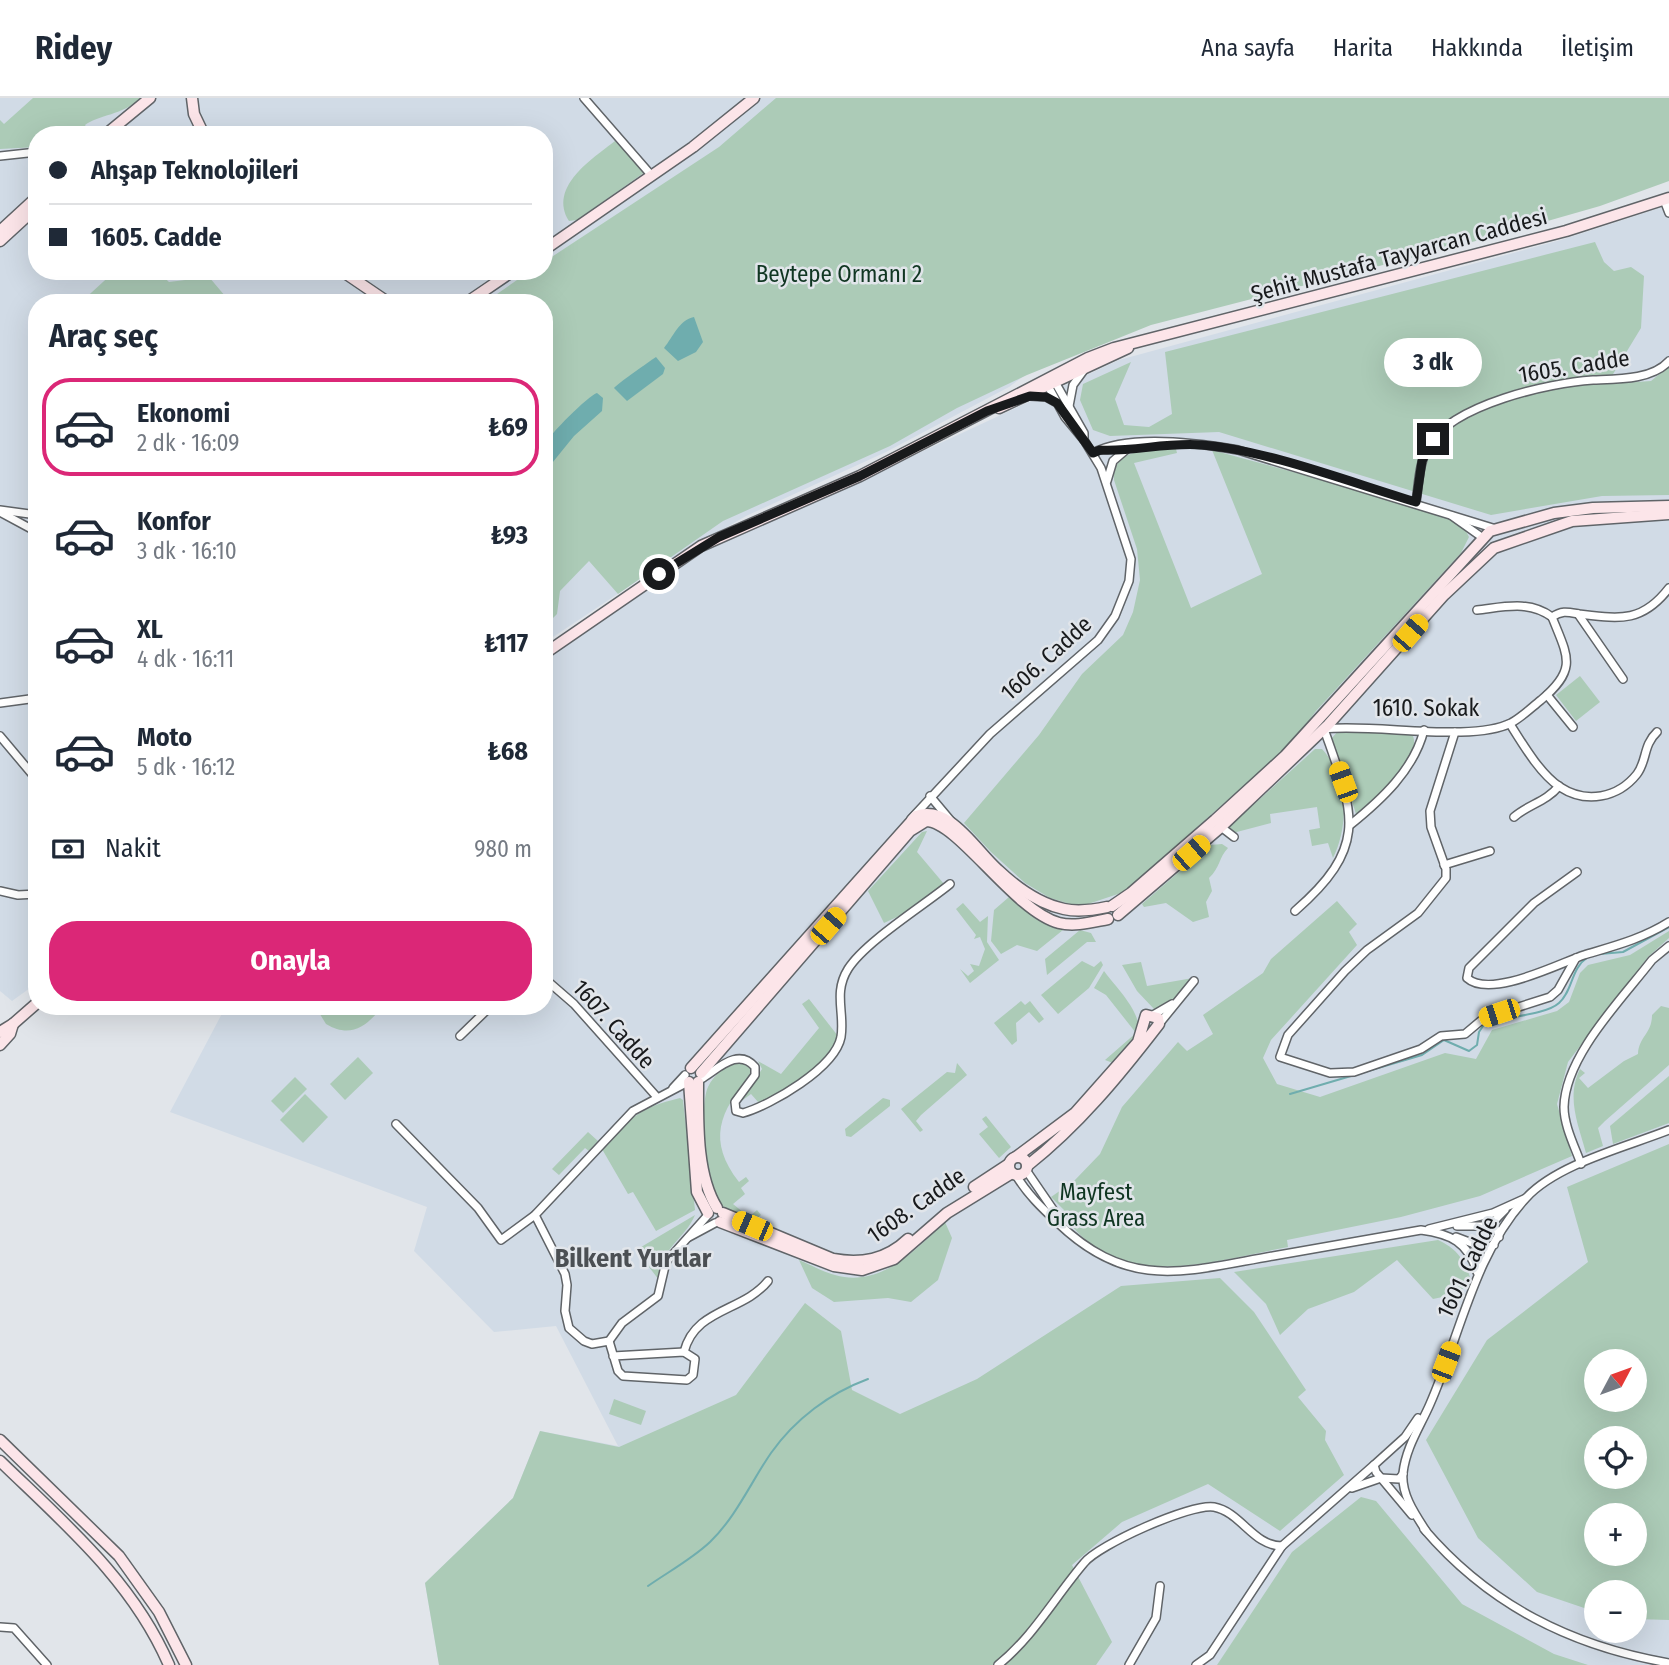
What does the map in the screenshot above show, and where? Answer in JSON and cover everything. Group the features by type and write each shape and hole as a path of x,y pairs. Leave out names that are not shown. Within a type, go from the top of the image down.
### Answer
{"street":[{"path":"120,125 150,98"},
{"path":"192,98 194,114 200,126"},
{"path":"584,98 652,176"},
{"path":"553,244 652,176 754,98"},
{"path":"0,156 28,153"},
{"path":"1667,199 1669,213"},
{"name":"Şehit Mustafa Tayyarcan Caddesi","path":"553,648 701,546 860,476 1114,348 1548,236 1667,199"},
{"path":"0,231 28,205"},
{"path":"0,241 28,215"},
{"path":"355,280 375,294"},
{"path":"479,294 500,280"},
{"name":"Şehit Mustafa Tayyarcan Caddesi","path":"987,411 1030,396 1050,380 1086,368 1138,343"},
{"name":"1605. Cadde","path":"1416,502 1425,453 1433,439 1450,425 1525,390 1640,375 1661,369 1669,361"},
{"path":"1069,407 1073,386 1086,368"},
{"path":"1050,380 1057,403 1084,440"},
{"path":"1050,380 1084,433 1084,440"},
{"path":"1030,396 1046,397 1057,403"},
{"name":"1606. Cadde","path":"911,820 930,796 990,734 1059,677 1108,629 1132,571 1119,518 1096,452 1084,440"},
{"path":"1096,452 1149,444"},
{"path":"693,1077 910,831 926,821 945,828 997,880 1052,920 1072,925 1111,911 1330,728 1444,595 1498,545 1503,537 1497,529 1446,511 1238,450 1203,445 1149,444 1104,446 1096,452"},
{"path":"1106,482 1113,461 1127,449"},
{"path":"1218,824 1285,756 1483,538 1497,529 1554,513 1593,508 1669,506"},
{"path":"0,511 28,514"},
{"path":"0,511 28,527"},
{"path":"1446,511 1483,538 1498,545 1572,521 1669,514"},
{"path":"1477,610 1525,605 1542,610 1552,617 1565,611 1621,617 1654,607 1669,588"},
{"path":"1578,614 1623,679"},
{"name":"1610. Sokak","path":"1330,728 1455,732 1510,724 1547,695 1567,672 1568,661 1552,617"},
{"path":"1547,695 1573,727"},
{"path":"0,706 28,700"},
{"path":"1295,911 1326,882 1341,856 1350,825 1348,797 1332,752 1327,717 1317,718"},
{"path":"1510,724 1559,786 1587,795 1616,793 1638,773 1645,746 1657,732"},
{"path":"1350,825 1379,800 1407,768 1417,751 1424,730"},
{"path":"1455,732 1430,811 1435,843 1446,878 1418,913 1367,950 1345,971 1288,1035 1280,1057 1329,1073 1354,1072 1421,1049 1441,1036 1465,1034 1484,1018 1550,997 1558,990 1576,958"},
{"path":"1,736 28,769"},
{"path":"1310,743 1322,743 1332,752"},
{"path":"1514,817 1523,809 1549,799 1559,786"},
{"path":"930,796 997,869 1040,900 1072,911 1111,911"},
{"path":"536,1215 565,1274 565,1311 569,1328 584,1341 599,1344 609,1340 622,1323 658,1296 666,1262 682,1241 715,1216 697,1192 693,1077 911,820 930,813 956,827"},
{"path":"1218,824 1234,837"},
{"path":"1444,865 1490,851"},
{"path":"1577,872 1524,912 1469,968 1467,978 1483,985 1499,984 1541,973 1576,958 1628,943 1669,922"},
{"path":"396,1124 470,1199 502,1240 536,1215 617,1126 656,1096 668,1094 693,1077 732,1059 749,1060 755,1067 755,1075 734,1102 736,1111 743,1113 781,1097 824,1064 841,1038 839,992 846,971 861,954 950,884"},
{"path":"0,891 28,894"},
{"path":"1581,1164 1564,1110 1566,1088 1573,1067 1652,960 1669,946"},
{"path":"1018,1168 1081,1119 1156,1023 1194,981"},
{"name":"1607. Cadde","path":"553,986 574,1004 656,1096"},
{"path":"0,1032 28,1011"},
{"path":"460,1036 482,1015"},
{"name":"1608. Cadde","path":"715,1216 834,1266 862,1270 894,1259 947,1213 1018,1168 1075,1113 1138,1042 1146,1015 1156,1023"},
{"path":"0,1045 10,1034 13,1024"},
{"name":"1601. Cadde","path":"1403,1474 1408,1454 1476,1284 1496,1241 1526,1197 1566,1170 1669,1130"},
{"path":"1018,1168 1021,1184 1074,1238 1097,1255 1119,1264 1169,1272 1421,1230 1488,1226 1498,1231 1496,1241 1485,1248 1444,1230"},
{"path":"1018,1168 1074,1238"},
{"path":"1444,1230 1510,1206 1526,1197"},
{"path":"1476,1284 1479,1245 1488,1226 1510,1206"},
{"path":"1444,1230 1467,1249 1476,1272"},
{"path":"684,1352 693,1329 712,1315 750,1299 768,1281"},
{"path":"609,1340 613,1356 618,1371 623,1376 690,1378 695,1359 684,1352 613,1356"},
{"path":"680,1379 680,1389"},
{"name":"1601. Cadde","path":"1350,1488 1396,1446 1417,1421 1436,1387"},
{"path":"0,1440 119,1556 159,1612 186,1665"},
{"path":"1396,1446 1405,1445 1408,1454"},
{"path":"0,1461 102,1560 148,1624 169,1665"},
{"path":"1374,1465 1381,1478 1440,1548 1480,1584 1531,1618 1584,1642 1669,1663"},
{"path":"1196,1665 1210,1655 1282,1546 1311,1518 1350,1488 1381,1478 1393,1480 1403,1474 1409,1502 1426,1531"},
{"path":"998,1665 1038,1623 1085,1561 1170,1515 1195,1507 1214,1507 1229,1513 1265,1542 1282,1546"},
{"path":"1129,1665 1156,1618 1160,1586"},
{"path":"0,1627 14,1628 47,1665"}],"shaded area":[{"name":"Beytepe Ormanı 2","path":"0,98 982,98 1112,311 1009,387 886,452 746,516 658,567 553,637 553,294 28,294 28,989 12,1001 0,991"},
{"path":"1669,205 1669,1665 439,1665 425,1583 513,1498 540,1431 618,1446 556,1326 494,1332 414,1251 427,1207 170,1112 221,1015 553,1015 553,653 693,554 777,519 1119,360 1561,240"}],"green space":[{"path":"33,98 141,98 134,104 86,126 28,126 28,147 0,149 0,120 4,124"},
{"name":"Beytepe Ormanı 2","path":"776,98 1669,98 1669,181 1600,206 1495,236 1151,325 1027,375 957,408 890,446 723,521 618,594 589,561 560,591 557,614 553,618 553,294 497,294 517,280 553,280 553,256 719,147"},
{"path":"615,141 645,172 577,220 569,221 564,209 568,185 585,165"},
{"path":"1595,242 1604,262 1614,271 1631,267 1644,276 1641,328 1607,384 1651,381 1669,366 1669,495 1602,496 1491,515 1219,432 1110,436 1093,430 1080,400 1083,384 1131,362 1115,399 1124,425 1149,427 1172,414 1165,352"},
{"path":"105,280 212,280 223,294 90,294"},
{"path":"1176,449 1177,453 1134,463 1191,608 1262,574 1212,450 1445,513 1464,527 1469,537 1461,553 1316,711 1293,742 1124,892 1088,904 1070,904 1050,898 1025,883 964,823 1039,735 1082,674 1123,635 1133,612 1140,580 1137,549 1114,480 1115,469 1120,461 1135,452"},
{"path":"1580,676 1600,702 1576,721 1556,695"},
{"path":"1338,731 1411,733 1414,742 1412,752 1396,776 1356,814 1332,738"},
{"path":"1315,749 1322,749 1331,761 1342,788 1344,817 1333,858 1328,843 1312,846 1309,830 1320,828 1317,807 1270,814 1271,823 1233,833 1228,828"},
{"path":"927,831 917,852 944,884 910,911 884,923 868,891 922,832"},
{"path":"1222,844 1228,848 1209,878 1212,891 1206,902 1209,917 1193,922 1166,903 1144,907 1142,904 1210,845"},
{"path":"1009,897 1031,915 1063,930 1037,951 1017,945 1001,954 991,941 994,910"},
{"name":"Mayfest Grass Area","path":"1337,901 1357,924 1349,932 1357,945 1271,1040 1263,1058 1277,1084 1320,1097 1445,1053 1476,1059 1492,1030 1557,1011 1569,1002 1580,973 1588,965 1630,955 1669,931 1669,938 1648,957 1568,1062 1557,1104 1572,1156 1480,1196 1401,1217 1287,1240 1288,1247 1226,1260 1165,1266 1136,1264 1109,1255 1084,1238 1051,1197 1074,1181 1100,1154 1122,1107 1178,1042 1187,1051 1213,1034 1203,1015 1263,973 1271,959"},
{"path":"963,903 980,922 988,916 987,942 999,960 970,983 960,969 968,976 974,971 970,964 979,966 985,949 980,937 974,939 976,935 956,909"},
{"path":"1080,930 1091,933 1096,942 1087,942 1047,975 1045,959"},
{"path":"1082,961 1094,967 1101,961 1103,965 1089,988 1058,1014 1041,995"},
{"path":"1141,962 1147,986 1193,978 1172,1001 1154,1009 1137,991 1122,965"},
{"path":"1104,971 1129,1003 1138,1021 1139,1030 1129,1049 1113,1063 1105,1060 1136,1033 1106,995 1094,988"},
{"path":"809,999 838,1036 825,1058 804,1076 759,1103 751,1094 740,1102 762,1069 758,1061 781,1074 819,1028 802,1004"},
{"path":"1021,1001 1025,1005 1030,1001 1044,1019 1039,1023 1029,1012 1016,1023 1017,1041 1012,1045 994,1023"},
{"path":"1661,1006 1669,1008 1669,1065 1598,1128 1603,1146 1586,1153 1574,1100 1580,1069 1585,1073 1579,1078 1588,1088 1638,1054 1650,1027 1652,1015"},
{"path":"320,1015 375,1015 365,1024 351,1030 326,1024"},
{"path":"358,1057 373,1073 345,1100 330,1084"},
{"path":"741,1062 750,1068 751,1076 725,1114 720,1140 729,1167 739,1182 746,1177 749,1181 741,1188 745,1194 733,1204 749,1217 757,1210 761,1215 752,1222 728,1210 717,1199 710,1177 705,1143 704,1110 708,1087 722,1070"},
{"path":"957,1063 967,1075 916,1121 923,1130 920,1132 901,1109 947,1072 955,1073"},
{"path":"1669,1076 1669,1123 1613,1144 1610,1126"},
{"path":"295,1077 307,1089 283,1113 271,1101"},
{"path":"305,1094 328,1117 303,1143 280,1120"},
{"path":"680,1098 683,1100 695,1210 656,1231 633,1192 628,1194 602,1149 620,1129 644,1110"},
{"path":"883,1098 890,1100 890,1106 851,1137 846,1136 845,1129"},
{"path":"986,1116 1011,1147 999,1158 979,1134 988,1127 982,1119"},
{"path":"588,1132 598,1141 589,1151 585,1148 559,1175 552,1169"},
{"path":"1669,1144 1669,1620 1647,1619 1647,1580 1584,1580 1584,1608 1537,1592 1478,1538 1426,1440 1487,1340 1588,1262 1567,1187"},
{"path":"695,1215 664,1259 659,1280 636,1250"},
{"path":"945,1222 952,1238 938,1280 911,1302 888,1298 834,1302 812,1288 799,1260 835,1275 852,1278 867,1276 896,1264 909,1255"},
{"path":"1438,1240 1460,1257 1472,1283 1452,1295 1433,1299 1397,1260 1354,1292 1308,1309 1280,1335 1266,1304 1234,1272"},
{"path":"1220,1278 1254,1312 1306,1390 1298,1397 1326,1431 1325,1440 1344,1475 1280,1531 1208,1484 1122,1522 1072,1565 1112,1642 1096,1665 439,1665 425,1583 513,1498 540,1431 619,1447 736,1395 805,1303 841,1331 852,1390 900,1414 977,1379 1121,1286"},
{"path":"614,1399 646,1411 641,1425 609,1414"},
{"path":"1361,1497 1376,1501 1462,1604 1554,1654 1588,1665 1217,1665 1292,1552"}],"water":[{"path":"694,317 703,342 696,352 678,361 664,348 680,325"},
{"path":"656,357 665,368 663,374 627,401 614,388"},
{"path":"597,393 603,398 602,411 574,436 553,462 553,434"}],"waterway":[{"path":"1600,954 1623,952 1669,927"},
{"path":"1290,1094 1422,1055 1444,1040 1469,1051 1477,1045 1479,1032 1485,1023 1535,1013 1559,1003 1578,967 1588,957"},
{"path":"648,1586 710,1542 735,1511 771,1453 802,1418 840,1392 868,1379"}],"district":[{"name":"Bilkent Yurtlar","path":"633,1258"}],"route":[{"path":"659,574 719,537 860,476 987,411 1030,396 1046,397 1057,403 1076,433 1093,453 1149,444 1203,445 1238,450 1416,502 1422,461 1433,439"}]}
